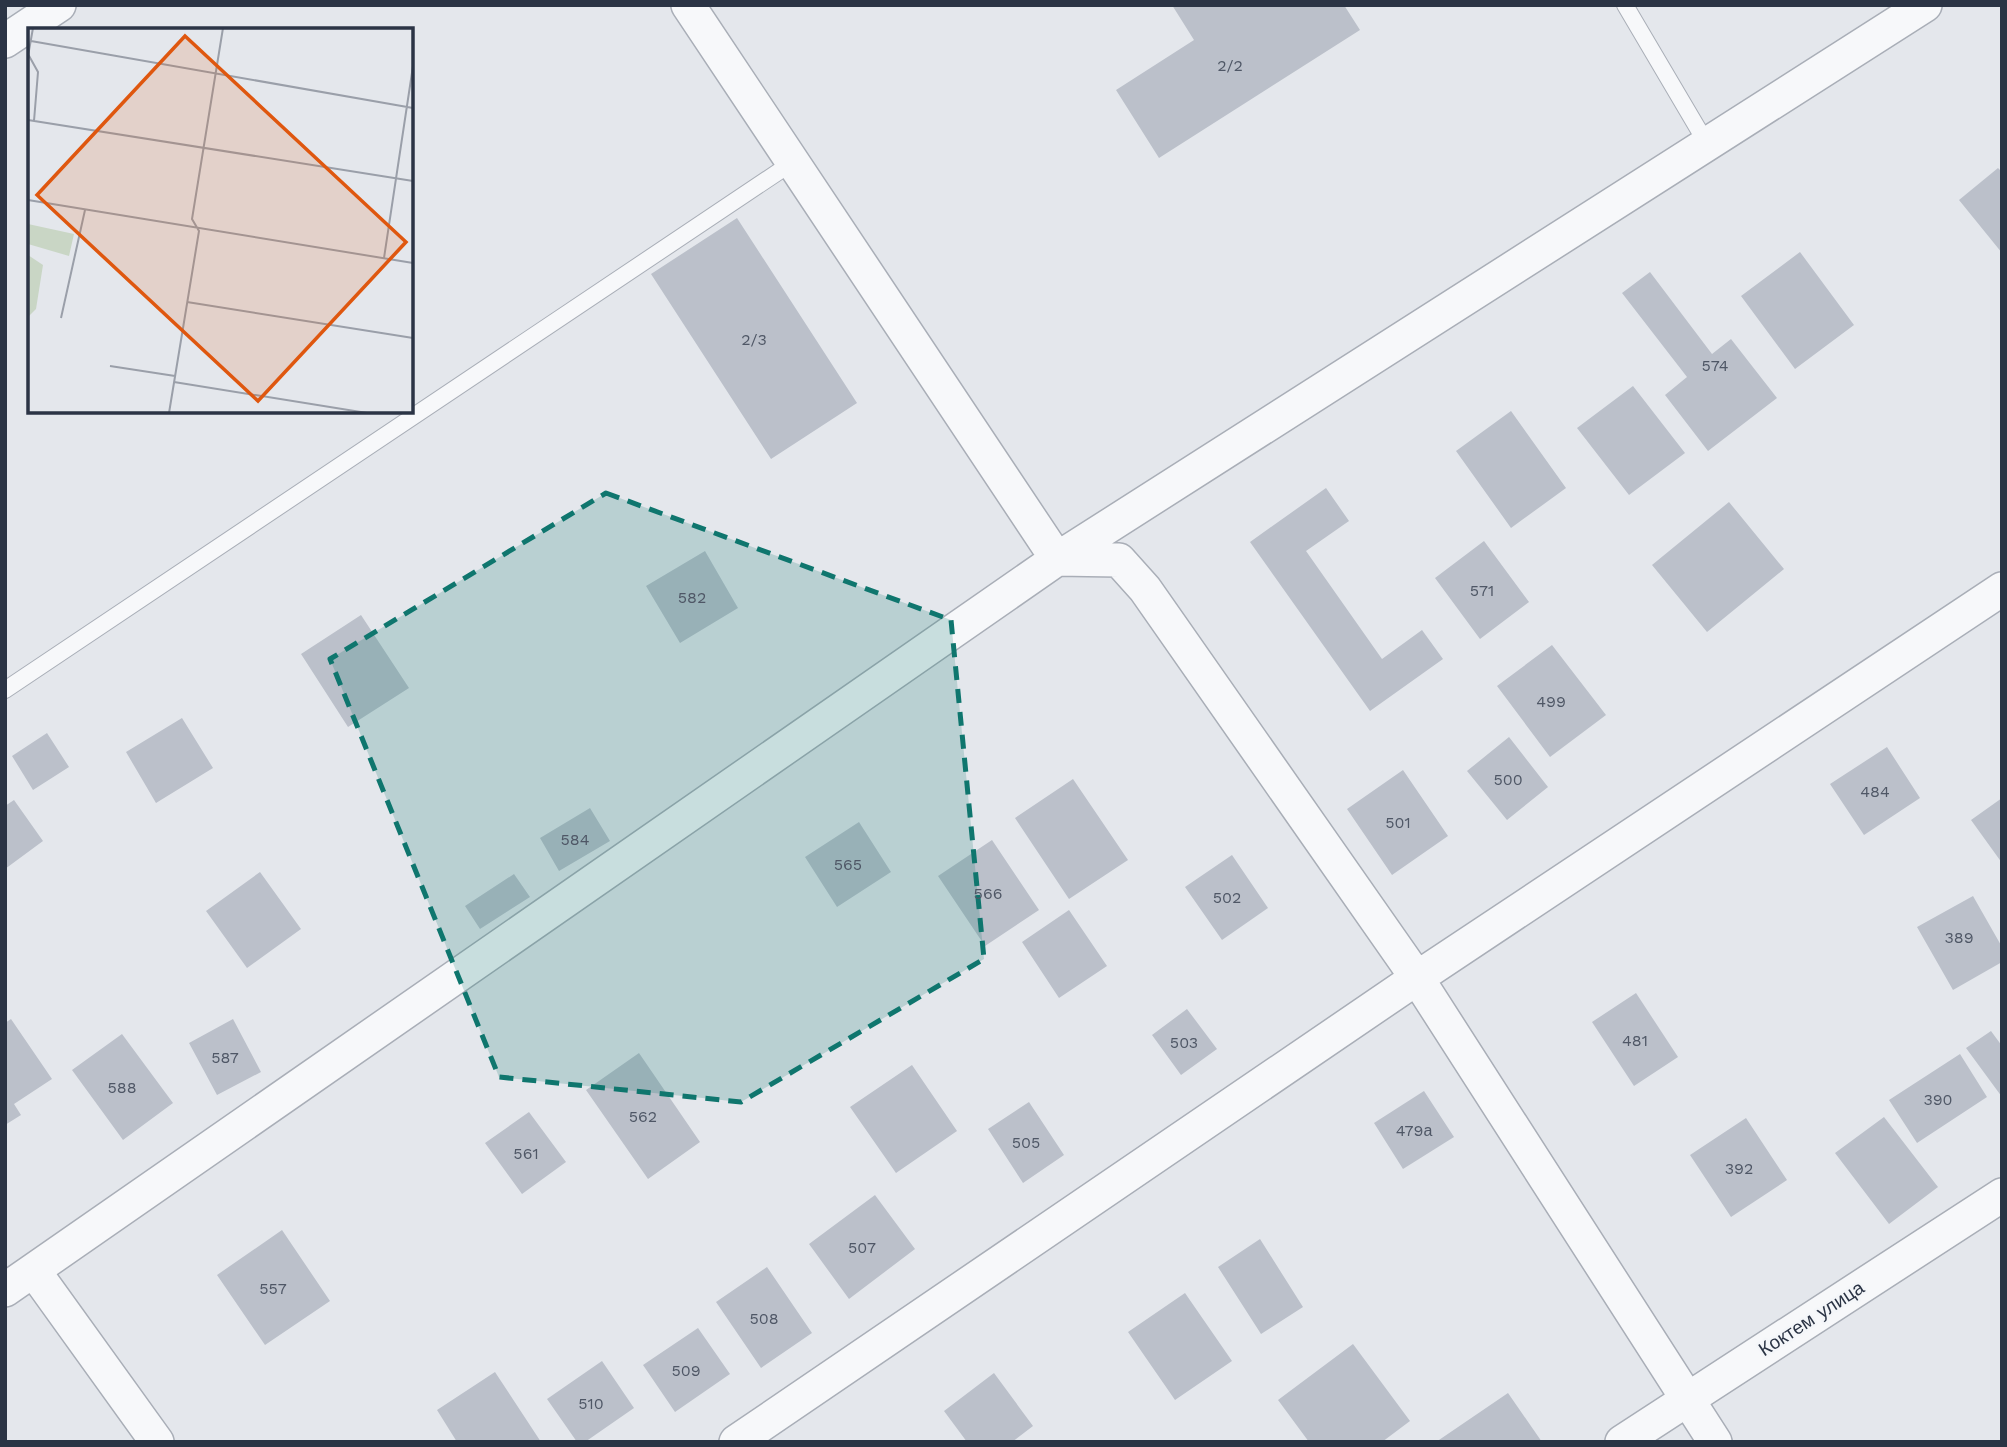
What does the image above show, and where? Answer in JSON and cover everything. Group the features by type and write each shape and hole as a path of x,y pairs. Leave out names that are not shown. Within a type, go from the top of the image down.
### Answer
{"street":[{"path":"5,41 59,5"},
{"path":"688,5 1057,559"},
{"path":"5,1290 1057,559 1925,5"},
{"path":"1057,559 1119,560 1145,589 1417,978 1715,1442"},
{"path":"736,1442 1417,978 2002,589"},
{"name":"Коктем улица","path":"1622,1442 2002,1195"},
{"path":"34,1271 158,1442"}],"lane":[{"path":"1625,5 1707,144"},
{"path":"5,690 793,162"}],"highlighted area":[{"path":"606,493 951,620 984,959 741,1102 499,1077 330,659"}],"building":[{"path":"1172,5 1344,5 1360,30 1159,158 1116,90 1194,40"},
{"path":"1998,168 2002,172 2002,253 1959,200"},
{"path":"737,218 857,403 771,459 651,274"},
{"path":"1800,252 1854,325 1795,369 1741,296"},
{"path":"1650,272 1712,354 1731,339 1777,398 1708,451 1665,395 1687,377 1622,293"},
{"path":"1633,386 1685,453 1629,495 1577,428"},
{"path":"1511,411 1566,488 1511,528 1456,451"},
{"path":"1326,488 1349,521 1306,551 1382,659 1422,630 1443,659 1370,711 1250,542"},
{"path":"1729,502 1784,569 1707,632 1652,565"},
{"path":"1484,541 1529,602 1480,639 1435,578"},
{"path":"705,551 738,608 680,643 646,586"},
{"path":"361,615 409,688 348,727 301,654"},
{"path":"1552,645 1606,715 1550,757 1497,686"},
{"path":"182,718 213,768 156,803 126,752"},
{"path":"47,733 69,767 33,790 12,756"},
{"path":"1509,737 1548,787 1507,820 1467,771"},
{"path":"1887,747 1920,798 1864,835 1830,784"},
{"path":"1403,770 1448,836 1392,875 1347,809"},
{"path":"1073,779 1128,860 1069,899 1015,818"},
{"path":"2002,798 2002,863 1971,820"},
{"path":"14,800 43,841 5,869 5,806"},
{"path":"590,808 610,841 559,871 540,838"},
{"path":"859,822 891,872 837,907 805,857"},
{"path":"992,840 1039,910 985,946 938,876"},
{"path":"1232,855 1268,908 1222,940 1185,887"},
{"path":"260,872 301,929 247,968 206,911"},
{"path":"514,874 530,897 480,929 465,906"},
{"path":"1973,896 2002,947 2002,962 1953,990 1917,927"},
{"path":"1069,910 1107,966 1059,998 1022,942"},
{"path":"1636,993 1678,1057 1634,1086 1592,1022"},
{"path":"1187,1009 1217,1049 1181,1075 1152,1035"},
{"path":"11,1019 52,1079 14,1104 21,1115 5,1125 5,1023"},
{"path":"233,1019 261,1072 217,1095 189,1043"},
{"path":"1991,1031 2002,1046 2002,1097 1966,1048"},
{"path":"122,1034 173,1103 123,1140 72,1070"},
{"path":"639,1053 700,1142 648,1179 586,1090"},
{"path":"1960,1054 1987,1097 1917,1143 1889,1100"},
{"path":"912,1065 957,1131 896,1173 850,1107"},
{"path":"1424,1091 1454,1137 1403,1169 1374,1123"},
{"path":"1029,1102 1064,1155 1023,1183 988,1129"},
{"path":"529,1112 566,1162 522,1194 485,1143"},
{"path":"1884,1117 1938,1187 1889,1224 1835,1153"},
{"path":"1746,1118 1787,1180 1731,1217 1690,1155"},
{"path":"875,1195 915,1249 849,1299 809,1244"},
{"path":"282,1230 330,1301 265,1345 217,1275"},
{"path":"1260,1239 1303,1307 1261,1334 1218,1267"},
{"path":"767,1267 812,1333 761,1368 716,1302"},
{"path":"1185,1293 1232,1361 1175,1400 1128,1332"},
{"path":"698,1328 730,1374 675,1412 643,1365"},
{"path":"1353,1344 1410,1421 1382,1442 1309,1442 1278,1400"},
{"path":"602,1361 634,1408 585,1442 577,1442 547,1399"},
{"path":"495,1372 541,1442 457,1442 437,1410"},
{"path":"994,1373 1033,1426 1012,1442 967,1442 944,1411"},
{"path":"1508,1393 1542,1442 1436,1442"}]}
